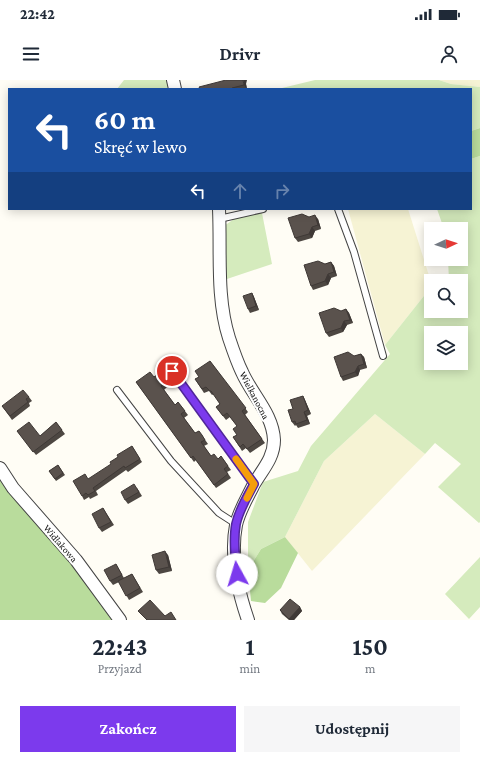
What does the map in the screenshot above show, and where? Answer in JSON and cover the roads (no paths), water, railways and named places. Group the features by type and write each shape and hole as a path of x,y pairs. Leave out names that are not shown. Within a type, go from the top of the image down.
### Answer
{"street":[{"name":"Wielkanocna","path":"219,214 223,316 229,338 242,373 264,410 272,427 274,440 273,450 268,463 254,484 243,505 236,524 234,551 238,585 248,620"},
{"name":"Widłakowa","path":"0,468 14,488 76,560 120,620"}],"lane":[{"path":"219,214 254,210"},
{"path":"338,210 354,252 383,356"},
{"path":"172,371 254,484"},
{"path":"117,390 171,461 220,513 236,524"}]}
